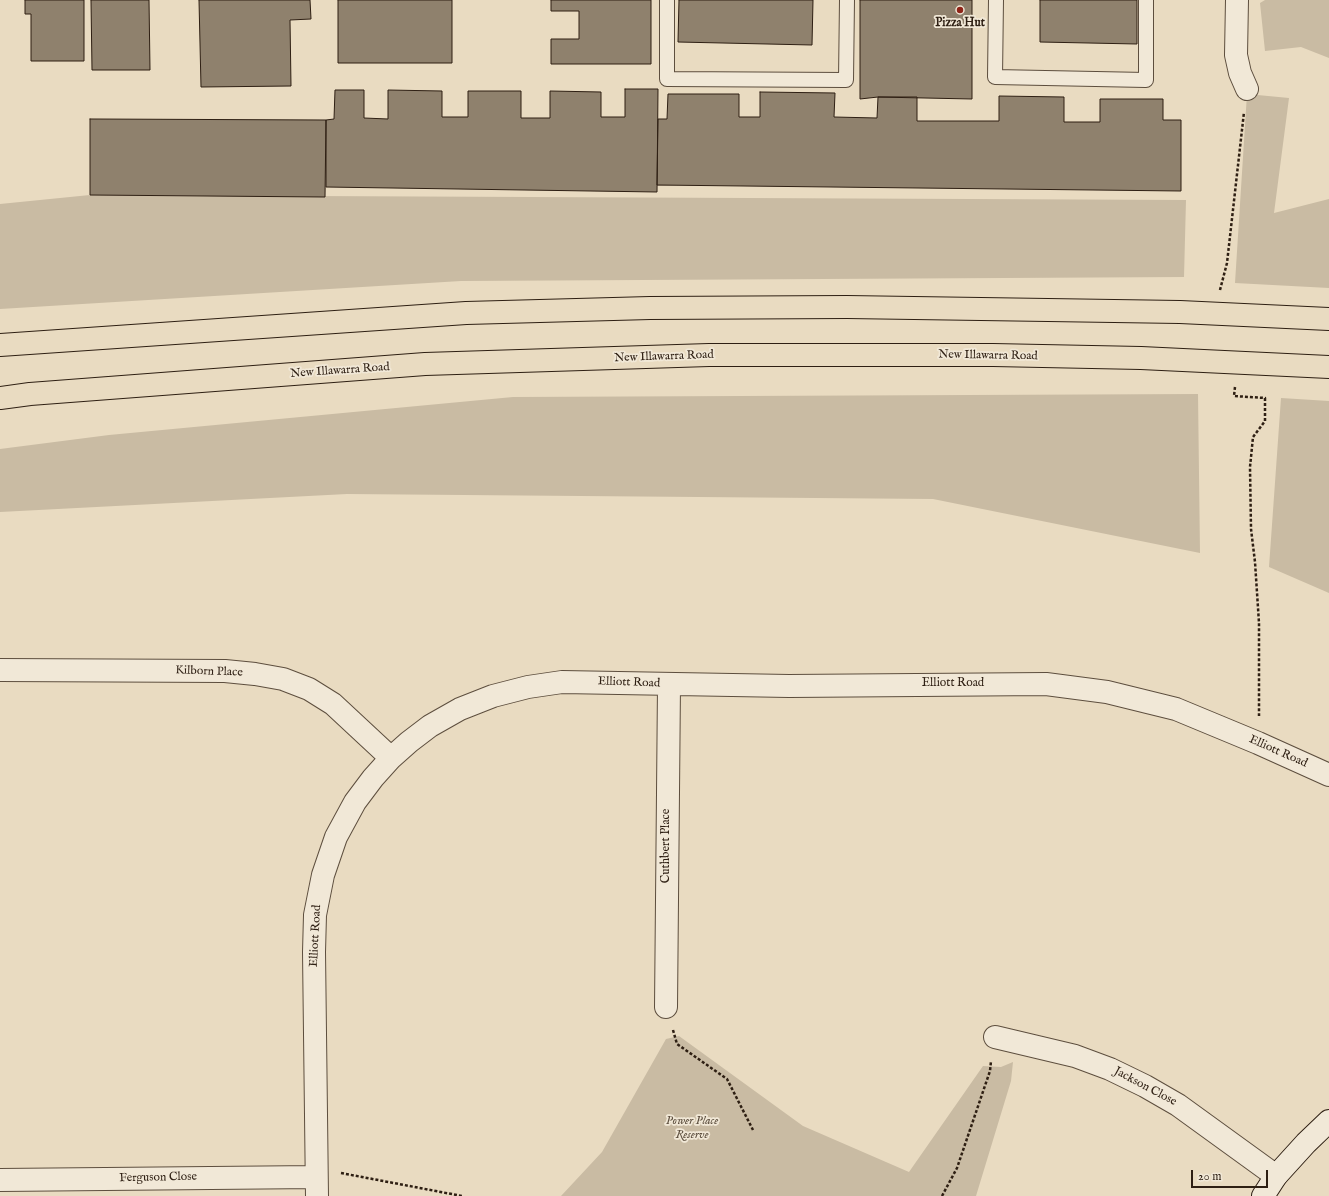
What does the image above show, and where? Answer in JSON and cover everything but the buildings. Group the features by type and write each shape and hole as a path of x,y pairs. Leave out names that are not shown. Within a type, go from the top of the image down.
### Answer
{"highway":[{"path":"0,345 466,314 650,308 847,307 1218,314 1329,319"},
{"name":"New Illawarra Road","path":"0,398 30,394 425,364 701,355 1000,355 1141,358 1329,367"}],"street":[{"path":"1237,0 1236,56 1240,73 1247,89"},
{"name":"Kilborn Place","path":"0,670 224,671 283,679 309,689 333,704 391,758"},
{"name":"Elliott Road","path":"316,1180 314,991 315,915 323,875 336,837 355,802 373,778 391,758 409,742 430,726 460,709 493,696 528,687 562,682 797,686 1046,684 1107,692 1176,708 1329,775"},
{"name":"Cuthbert Place","path":"666,1007 669,685"},
{"name":"Jackson Close","path":"995,1037 1075,1056 1110,1069 1145,1086 1178,1105 1276,1176"},
{"path":"1263,1196 1276,1176 1306,1143 1329,1121"},
{"name":"Ferguson Close","path":"0,1180 316,1180"}],"lane":[{"path":"668,0 667,79 846,80 847,0"},
{"path":"996,0 995,77 1146,80 1146,0"}],"path":[{"path":"1218,314 1219,291 1227,263 1247,89"},
{"path":"1237,362 1234,396 1265,398 1264,421 1253,437 1250,467 1251,529 1259,623 1258,743"},
{"path":"666,1007 677,1044 727,1079 753,1130"},
{"path":"942,1196 957,1168 990,1071"},
{"path":"316,1180 462,1196"}],"green space":[{"path":"1265,0 1329,0 1329,58 1301,47 1265,51 1260,3"},
{"path":"1247,94 1289,98 1274,213 1329,199 1329,288 1235,283"},
{"path":"90,195 1186,200 1184,277 461,281 0,309 0,204"},
{"path":"1198,394 1200,553 933,499 347,494 0,512 0,449 109,435 513,397"},
{"path":"1281,398 1329,401 1329,593 1269,567"},
{"name":"Power Place Reserve","path":"679,1036 803,1126 909,1172 983,1066 1001,1067 1013,1062 1011,1081 976,1196 561,1196 602,1152 666,1039"}],"place":[{"name":"Pizza Hut","path":"960,10"}]}
